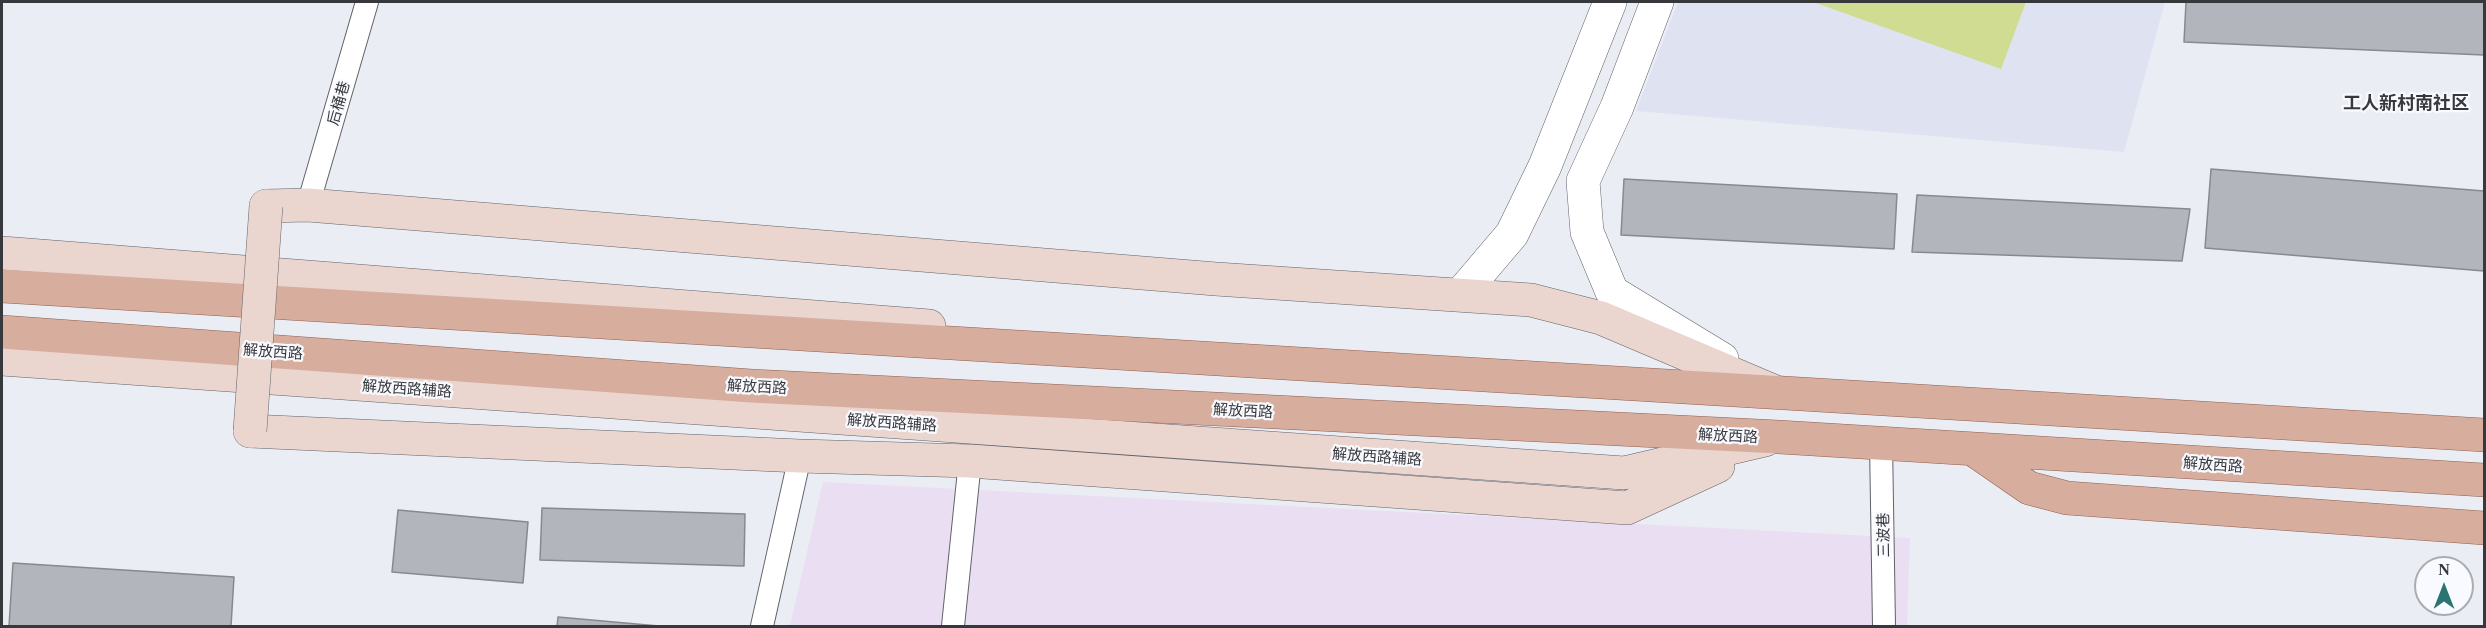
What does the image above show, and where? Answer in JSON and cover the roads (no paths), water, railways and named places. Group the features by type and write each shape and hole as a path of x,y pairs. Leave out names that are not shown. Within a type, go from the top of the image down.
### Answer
{"main road":[{"path":"1778,392 1600,318 1531,300 1204,278 308,205 266,206 250,430 800,456 970,461 1627,508 1779,437"},
{"path":"2,253 1778,392"},
{"path":"2,286 2484,435"},
{"name":"解放西路","path":"2,332 752,386 1779,437 2484,480"},
{"name":"解放西路辅路","path":"2,359 1624,474 1779,437"},
{"path":"1973,449 2030,488 2067,498 2484,528"}],"street":[{"path":"1461,294 1512,234 1545,166 1610,2"},
{"path":"1657,2 1617,107 1583,181 1587,232 1612,292 1778,392"}],"lane":[{"name":"后桶巷","path":"308,205 368,2"},
{"name":"三波巷","path":"1881,443 1884,627"},
{"path":"762,627 800,456"},
{"path":"953,627 970,461"}],"district":[{"name":"工人新村南社区","path":"2406,102"}]}
